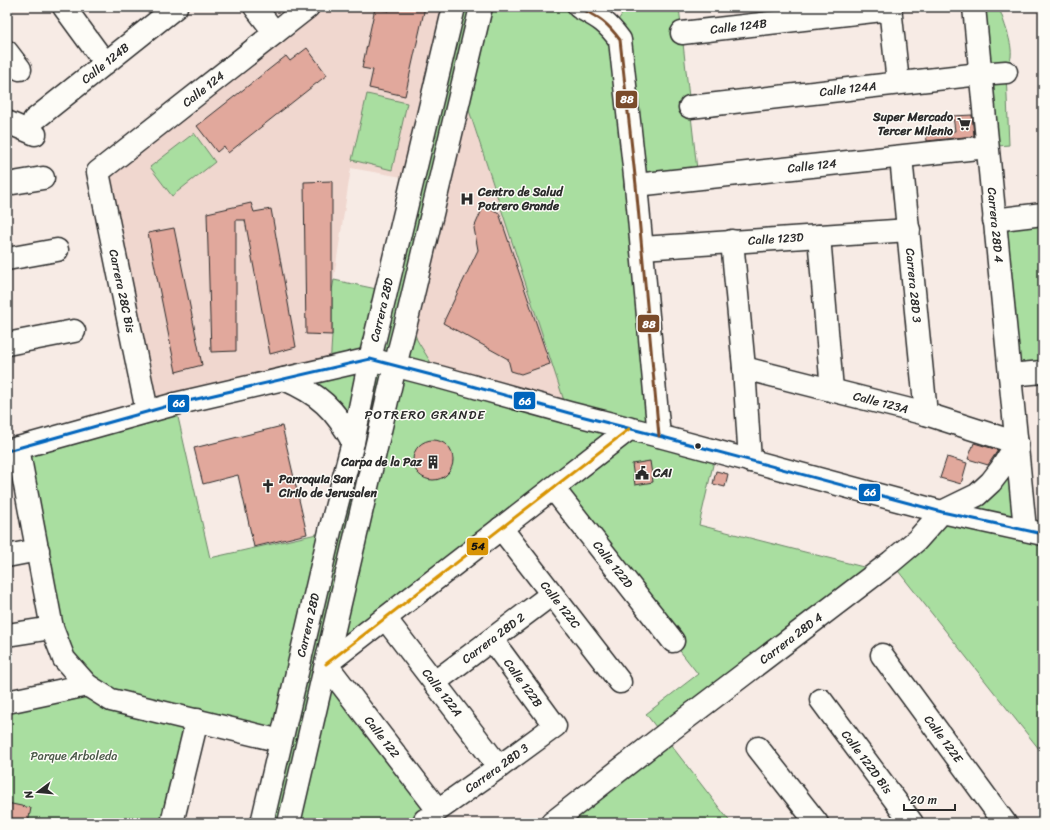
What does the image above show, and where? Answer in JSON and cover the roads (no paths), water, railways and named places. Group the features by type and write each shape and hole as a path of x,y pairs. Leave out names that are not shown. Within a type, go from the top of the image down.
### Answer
{"street":[{"path":"64,7 105,63"},
{"path":"255,7 275,33"},
{"name":"Calle 124","path":"98,172 308,7"},
{"name":"Carrera 28D","path":"262,823 330,531 353,442 370,359 454,7"},
{"path":"289,823 395,366 481,7"},
{"path":"579,7 603,20 620,40 636,185 659,436"},
{"name":"Carrera 28D 4","path":"974,7 1017,442 1034,531"},
{"path":"890,8 898,83"},
{"name":"Calle 124B","path":"682,33 890,8"},
{"name":"Calle 124B","path":"7,122 34,127 168,9"},
{"name":"Calle 124A","path":"690,107 1006,72"},
{"name":"Calle 124","path":"636,185 987,148"},
{"name":"Carrera 28D 3","path":"901,158 926,414"},
{"name":"Carrera 28C Bis","path":"98,172 147,411"},
{"path":"7,184 43,178"},
{"path":"994,220 1043,214"},
{"name":"Calle 123D","path":"642,248 909,230"},
{"path":"819,236 832,390"},
{"path":"732,241 744,368 750,461"},
{"path":"7,259 57,250"},
{"path":"7,344 74,331"},
{"path":"280,741 111,700 87,685 64,659 52,628 38,550 13,450 147,411 370,359 942,512 1034,531"},
{"name":"Calle 123A","path":"744,368 926,414 1017,442"},
{"path":"1010,374 1043,372"},
{"path":"284,379 302,387 332,410 344,425 353,442"},
{"path":"326,664 629,429"},
{"name":"Carrera 28D 4","path":"552,823 663,736 891,562 918,540 942,512 977,494 991,482 1001,469 1017,442"},
{"name":"Calle 122D","path":"553,488 673,641"},
{"name":"Calle 122C","path":"501,528 620,682"},
{"path":"7,556 38,550"},
{"name":"Carrera 28D 2","path":"435,682 552,594"},
{"name":"Calle 122A","path":"385,618 499,767"},
{"path":"7,635 52,628"},
{"name":"Calle 122B","path":"492,640 554,726"},
{"name":"Calle 122E","path":"882,655 1005,823"},
{"name":"Calle 122","path":"326,664 430,818"},
{"path":"7,702 87,685"},
{"name":"Calle 122D Bis","path":"821,700 912,823"},
{"path":"172,823 197,720"},
{"name":"Carrera 28D 3","path":"430,818 554,726"},
{"path":"758,748 817,823"}],"place":[{"name":"Super Mercado Tercer Milenio","path":"964,124"},
{"name":"Centro de Salud Potrero Grande","path":"467,199"},
{"name":"Carpa de la Paz","path":"433,462"},
{"name":"CAI","path":"642,473"},
{"name":"Parroquia San Cirilo de Jerusalen","path":"268,486"}],"district":[{"name":"POTRERO GRANDE","path":"425,414"}],"park label":[{"name":"Parque Arboleda","path":"74,756"}]}
